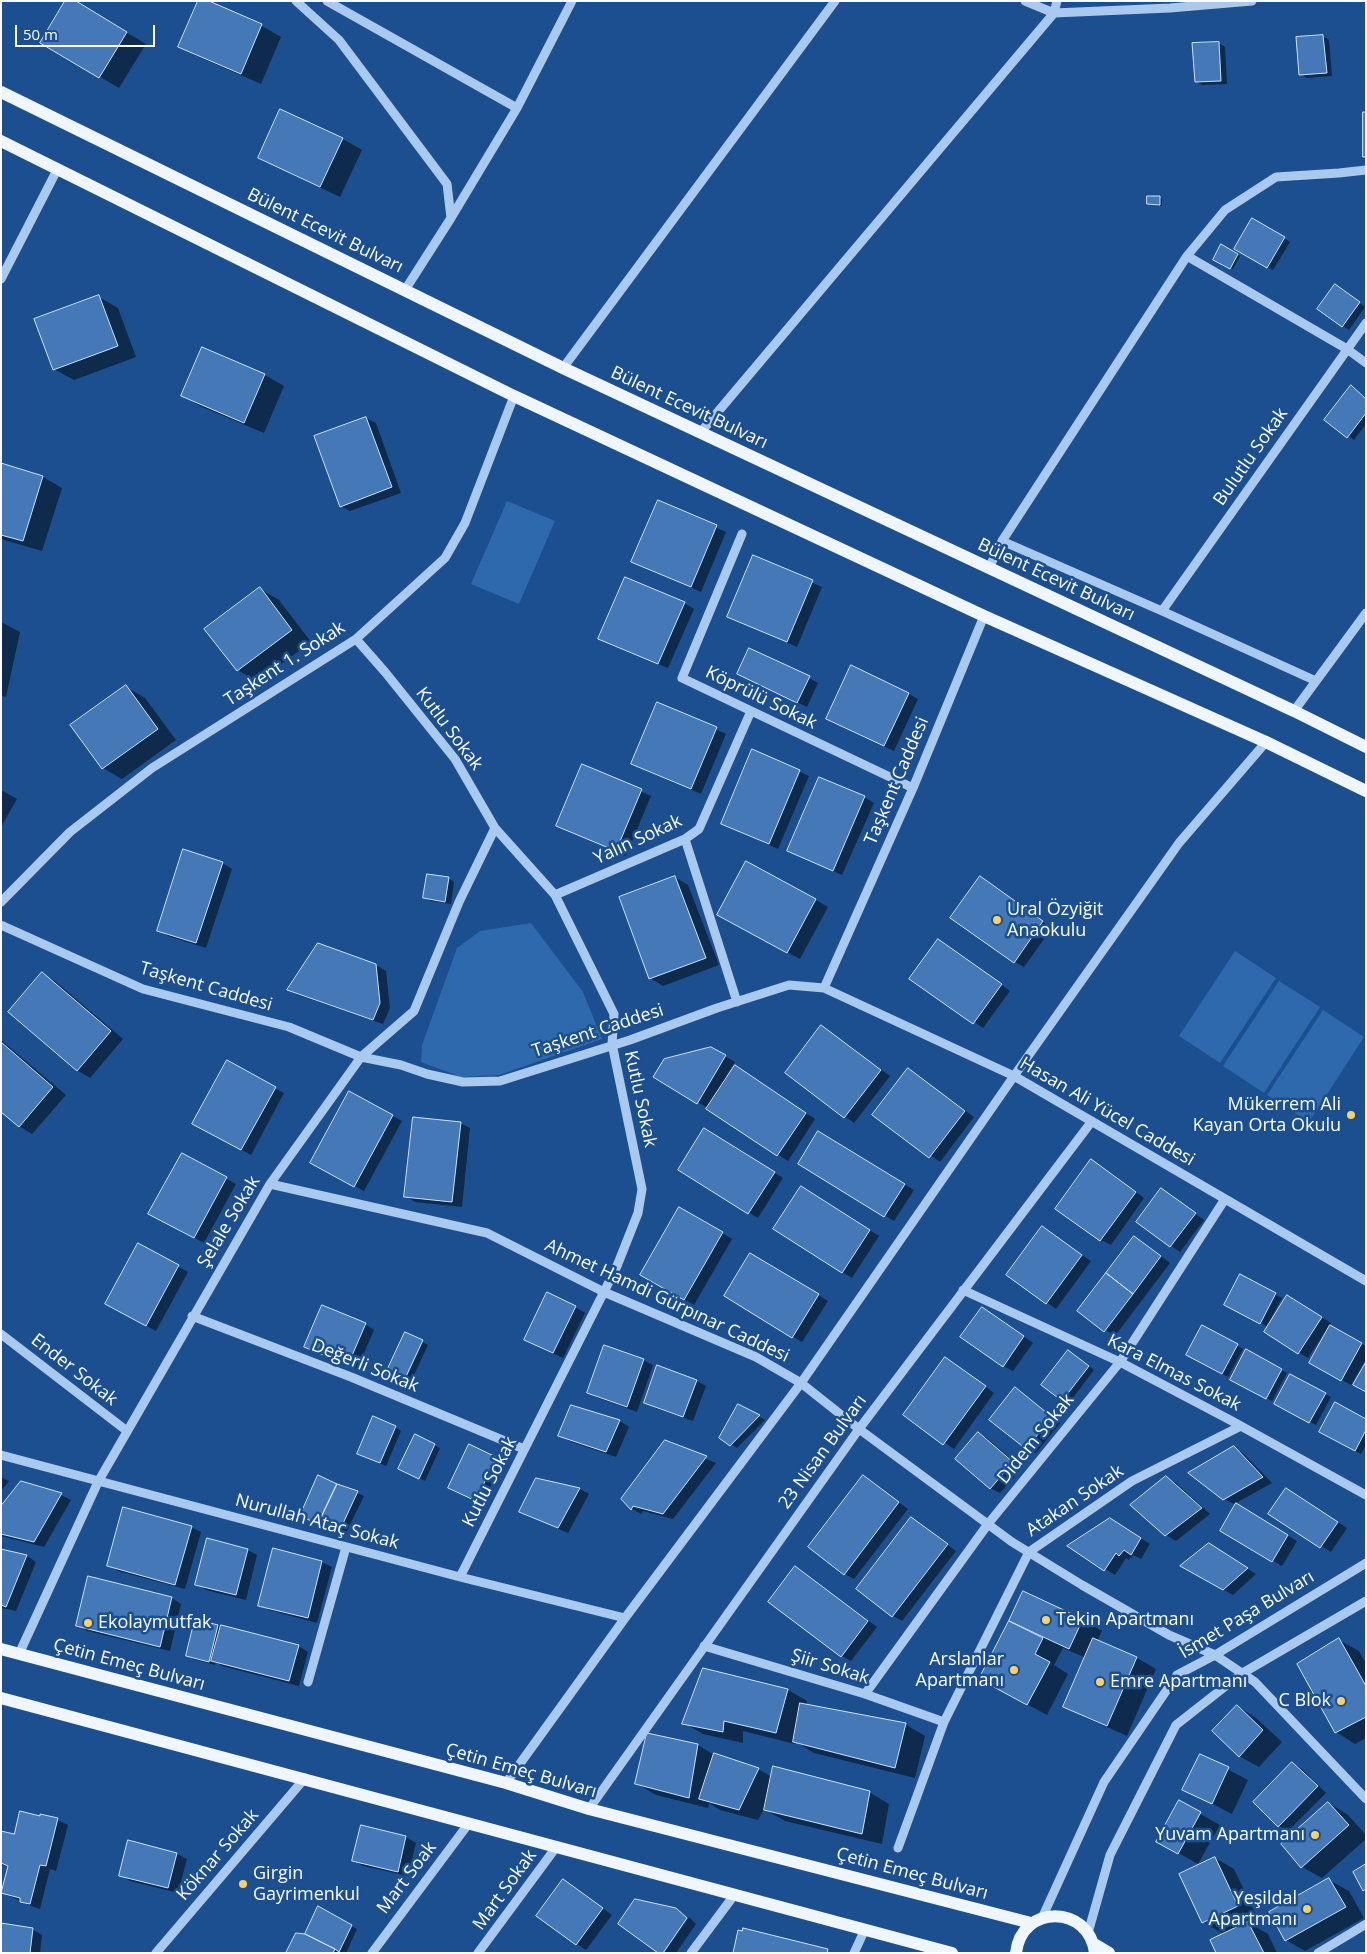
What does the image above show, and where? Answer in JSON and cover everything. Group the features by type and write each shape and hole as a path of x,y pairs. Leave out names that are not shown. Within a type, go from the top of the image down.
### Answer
{"main road":[{"name":"Bülent Ecevit Bulvarı","path":"1,92 563,368 1294,711 1366,747"},
{"path":"1,141 514,396 984,616 1266,742 1366,791"},
{"name":"Çetin Emeç Bulvarı","path":"1,1649 506,1783 589,1809 1036,1921 1055,1916 1068,1918 1079,1924 1092,1943"},
{"path":"1,1698 952,1953"},
{"path":"1016,1953 1016,1945 1022,1933 1036,1921"},
{"path":"1092,1943 1110,1953"}],"street":[{"path":"296,1 339,40 447,184 451,218"},
{"path":"327,1 517,108"},
{"path":"405,290 517,108 572,1"},
{"path":"563,368 835,1"},
{"path":"1025,1 1054,13 1170,8 1252,1"},
{"path":"700,433 1054,13 1057,1"},
{"path":"1,279 58,168"},
{"path":"989,568 1002,541 1187,256 1225,210 1276,177 1339,174 1366,170"},
{"path":"1187,256 1347,349 1366,363"},
{"name":"Bulutlu Sokak","path":"1162,610 1366,323"},
{"name":"Taşkent 1. Sokak","path":"1,902 70,832 152,768 356,639 445,558 465,523 514,396"},
{"name":"Köprülü Sokak","path":"742,534 682,678 913,788"},
{"path":"1002,541 1162,610 1316,681"},
{"path":"1294,711 1366,613"},
{"name":"Taşkent Caddesi","path":"1,925 143,989 289,1027 361,1057 401,1065 427,1074 463,1082 500,1081 789,985 824,988 913,788 984,616"},
{"name":"Kutlu Sokak","path":"356,639 455,759 495,828 555,895 614,1014 612,1044 642,1189 638,1213 617,1266 460,1576"},
{"name":"Yalın Sokak","path":"555,895 685,839 700,829 751,711"},
{"path":"506,1783 625,1618 801,1383 1014,1076 1179,843 1266,742"},
{"name":"Şelale Sokak","path":"19,1654 98,1482 192,1316 270,1184 361,1057 414,1011 459,902 495,828"},
{"path":"685,839 737,1002"},
{"name":"Hasan Ali Yücel Caddesi","path":"824,988 1014,1076 1366,1281"},
{"name":"23 Nisan Bulvarı","path":"589,1809 859,1429 1092,1121"},
{"name":"Ahmet Hamdi Gürpınar Caddesi","path":"270,1184 487,1233 604,1292 756,1357 801,1383 859,1429 1029,1552 1169,1635 1215,1655 1255,1682 1366,1799"},
{"name":"Didem Sokak","path":"865,1694 988,1524 1120,1362 1225,1199"},
{"name":"Kara Elmas Sokak","path":"963,1290 1120,1362 1366,1494"},
{"name":"Değerli Sokak","path":"192,1316 351,1377 524,1449"},
{"name":"Ender Sokak","path":"3,1338 127,1431"},
{"name":"Atakan Sokak","path":"898,1848 944,1722 1029,1552 1132,1481 1241,1426"},
{"name":"Nurullah Ataç Sokak","path":"1,1455 346,1547 625,1618"},
{"path":"308,1682 346,1547"},
{"name":"İsmet Paşa Bulvarı","path":"1036,1921 1104,1782 1177,1675 1215,1655 1366,1563"},
{"path":"1092,1943 1110,1855 1176,1725 1241,1674 1366,1601"},
{"name":"Şiir Sokak","path":"704,1646 865,1694 944,1722"},
{"name":"Köknar Sokak","path":"156,1953 305,1778"},
{"name":"Mart Soak","path":"372,1953 469,1823"},
{"name":"Mart Sokak","path":"478,1953 557,1846"},
{"path":"691,1953 735,1894"},
{"path":"1318,1953 1366,1924"},
{"path":"854,1953 865,1929"}],"shaded area":[{"path":"507,501 555,521 519,604 471,584"},
{"path":"531,923 583,992 602,1039 499,1075 461,1077 421,1062 422,1045 457,948 480,931"},
{"path":"1235,951 1276,978 1220,1063 1179,1036"},
{"path":"1279,981 1320,1007 1264,1093 1223,1066"},
{"path":"1323,1010 1364,1037 1309,1122 1267,1095"}],"building":[{"path":"65,1 76,1 127,32 99,78 40,43"},
{"path":"198,1 209,1 262,24 241,74 178,47"},
{"path":"1323,35 1327,73 1299,75 1296,37"},
{"path":"1219,42 1221,81 1195,82 1192,43"},
{"path":"280,109 343,138 320,187 258,158"},
{"path":"1363,112 1366,112 1366,157 1363,157"},
{"path":"1147,196 1160,196 1160,205 1147,204"},
{"path":"1252,218 1285,237 1267,268 1234,249"},
{"path":"1221,244 1238,254 1230,269 1213,260"},
{"path":"1335,284 1360,302 1342,327 1317,309"},
{"path":"99,295 118,346 53,370 34,319"},
{"path":"202,347 265,374 244,423 181,396"},
{"path":"1351,385 1366,399 1366,413 1347,438 1324,420"},
{"path":"366,417 392,487 340,507 314,436"},
{"path":"1,463 43,476 23,541 1,535"},
{"path":"658,500 717,525 691,587 631,562"},
{"path":"753,555 813,580 787,642 727,617"},
{"path":"625,577 685,602 658,664 598,639"},
{"path":"260,587 292,630 237,671 204,629"},
{"path":"749,648 810,676 797,703 737,674"},
{"path":"851,665 909,693 884,746 826,719"},
{"path":"126,685 158,729 102,769 70,725"},
{"path":"657,702 717,727 691,789 631,764"},
{"path":"752,749 800,770 769,844 721,824"},
{"path":"582,764 642,789 616,851 556,826"},
{"path":"819,777 865,796 833,871 787,851"},
{"path":"183,849 223,862 196,943 157,931"},
{"path":"746,861 816,899 787,953 717,915"},
{"path":"427,874 449,877 445,902 423,898"},
{"path":"675,876 706,958 649,979 619,897"},
{"name":"Ural Özyiğit Anaokulu","path":"980,876 1043,921 1014,963 950,918"},
{"path":"938,939 1002,984 973,1024 909,979"},
{"path":"318,943 376,964 380,1003 373,1020 287,990"},
{"path":"42,972 111,1031 77,1071 8,1012"},
{"path":"821,1025 881,1070 844,1118 785,1073"},
{"path":"1,1042 53,1087 19,1127 1,1112"},
{"path":"711,1047 726,1055 697,1104 653,1077 664,1059"},
{"path":"227,1060 276,1087 241,1150 192,1124"},
{"path":"735,1065 806,1113 777,1156 706,1109"},
{"path":"908,1068 965,1111 929,1158 872,1115"},
{"path":"349,1091 393,1115 354,1187 310,1163"},
{"path":"413,1117 461,1122 452,1202 404,1197"},
{"path":"704,1128 775,1172 748,1214 678,1170"},
{"path":"818,1131 905,1184 884,1217 798,1164"},
{"path":"182,1153 227,1177 194,1238 148,1214"},
{"path":"1091,1159 1136,1192 1100,1241 1055,1209"},
{"path":"801,1186 870,1230 842,1273 773,1229"},
{"path":"1161,1188 1196,1213 1170,1247 1136,1222"},
{"path":"679,1207 723,1232 684,1300 640,1275"},
{"path":"1042,1226 1082,1255 1046,1304 1006,1275"},
{"path":"1134,1236 1161,1256 1133,1294 1106,1273"},
{"path":"138,1243 179,1265 146,1326 105,1304"},
{"path":"750,1253 819,1294 792,1338 724,1296"},
{"path":"1106,1273 1133,1294 1104,1332 1077,1311"},
{"path":"1240,1274 1276,1293 1260,1324 1224,1305"},
{"path":"547,1292 576,1306 553,1353 524,1340"},
{"path":"1287,1295 1322,1317 1298,1354 1264,1332"},
{"path":"322,1305 366,1323 348,1365 304,1347"},
{"path":"982,1307 1024,1336 1003,1367 960,1337"},
{"path":"1202,1325 1238,1344 1222,1374 1186,1355"},
{"path":"1330,1325 1362,1343 1341,1381 1309,1363"},
{"path":"405,1332 423,1340 402,1385 384,1377"},
{"path":"604,1345 644,1359 627,1407 587,1393"},
{"path":"1246,1349 1282,1369 1266,1399 1230,1380"},
{"path":"1068,1350 1089,1366 1062,1401 1041,1385"},
{"path":"945,1357 986,1386 943,1445 903,1415"},
{"path":"1366,1362 1366,1392 1353,1385"},
{"path":"657,1365 697,1380 683,1417 644,1403"},
{"path":"1290,1374 1326,1393 1309,1423 1274,1404"},
{"path":"1015,1387 1052,1417 1026,1449 989,1420"},
{"path":"1335,1402 1366,1419 1366,1430 1355,1451 1319,1432"},
{"path":"738,1404 760,1415 730,1446 719,1438"},
{"path":"571,1405 620,1420 606,1452 558,1436"},
{"path":"373,1416 396,1426 380,1463 357,1454"},
{"path":"978,1432 1013,1462 990,1489 955,1459"},
{"path":"415,1434 435,1444 419,1479 398,1469"},
{"path":"665,1440 707,1456 663,1514 633,1506 631,1510 621,1499"},
{"path":"469,1444 496,1457 476,1501 448,1488"},
{"path":"1234,1446 1263,1477 1223,1500 1188,1473"},
{"path":"318,1475 337,1484 318,1524 300,1516"},
{"path":"863,1475 899,1502 844,1575 808,1547"},
{"path":"1166,1476 1202,1508 1165,1536 1130,1505"},
{"path":"536,1478 580,1488 558,1528 519,1512"},
{"path":"21,1481 62,1493 34,1542 1,1534 1,1506"},
{"path":"337,1484 358,1491 340,1530 318,1524"},
{"path":"1286,1488 1338,1522 1320,1548 1268,1514"},
{"path":"1236,1503 1288,1535 1272,1562 1220,1531"},
{"path":"123,1507 192,1526 175,1585 107,1566"},
{"path":"911,1517 948,1544 892,1617 856,1589"},
{"path":"1110,1518 1141,1538 1131,1555 1124,1550 1119,1556 1116,1553 1104,1571 1067,1546"},
{"path":"207,1538 248,1549 236,1595 195,1585"},
{"path":"1209,1543 1248,1568 1223,1590 1180,1566"},
{"path":"273,1548 322,1561 308,1618 258,1606"},
{"path":"1,1549 27,1555 6,1607 1,1605"},
{"path":"795,1566 868,1621 841,1657 768,1602"},
{"path":"88,1576 172,1597 160,1647 76,1626"},
{"name":"Tekin Apartmanı","path":"1023,1591 1083,1619 1069,1649 1009,1621"},
{"path":"195,1619 218,1625 209,1662 186,1656"},
{"name":"Arslanlar Apartmanı","path":"1009,1621 1043,1638 1035,1654 1050,1662 1027,1705 979,1679"},
{"path":"221,1625 299,1645 289,1681 211,1661"},
{"name":"Emre Apartmanı","path":"1093,1638 1137,1657 1107,1726 1063,1707"},
{"name":"C Blok","path":"1339,1638 1366,1686 1366,1717 1335,1733 1297,1664"},
{"path":"703,1668 788,1689 776,1733 724,1721 723,1732 682,1724"},
{"path":"800,1703 906,1723 895,1768 793,1742"},
{"path":"1237,1705 1263,1730 1239,1757 1212,1731"},
{"path":"647,1733 698,1744 689,1798 635,1784"},
{"path":"714,1753 759,1768 739,1810 699,1799"},
{"path":"1200,1754 1229,1767 1212,1804 1182,1790"},
{"path":"1292,1762 1318,1786 1278,1827 1253,1802"},
{"path":"773,1766 870,1791 862,1834 764,1810"},
{"path":"1179,1800 1201,1812 1178,1854 1156,1842"},
{"name":"Yuvam Apartmanı","path":"1328,1802 1349,1825 1301,1868 1281,1844"},
{"path":"20,1811 58,1818 46,1866 40,1865 30,1904 20,1902 20,1898 1,1893 8,1866 1,1863 1,1831 14,1834"},
{"path":"361,1825 406,1836 398,1872 352,1861"},
{"path":"128,1840 177,1853 168,1888 119,1876"},
{"path":"1215,1857 1238,1906 1202,1923 1179,1874"},
{"path":"1366,1864 1366,1889 1363,1891 1353,1872"},
{"name":"Yeşildal Apartmanı","path":"1329,1878 1346,1907 1285,1941 1269,1912"},
{"path":"563,1879 603,1908 576,1945 536,1916"},
{"path":"635,1899 676,1908 687,1918 663,1953 658,1953 618,1924"},
{"path":"318,1906 352,1925 339,1952 305,1934"},
{"path":"1248,1922 1264,1953 1216,1953 1210,1940"},
{"path":"1,1923 33,1928 30,1953 1,1953"},
{"path":"743,1928 828,1949 827,1953 733,1953 738,1930 742,1931"},
{"path":"296,1933 305,1934 335,1949 333,1953 286,1953"}],"place":[{"name":"Ural Özyiğit Anaokulu","path":"997,920"},
{"name":"Mükerrem Ali Kayan Orta Okulu","path":"1351,1115"},
{"name":"Tekin Apartmanı","path":"1046,1620"},
{"name":"Ekolaymutfak","path":"88,1623"},
{"name":"Arslanlar Apartmanı","path":"1014,1670"},
{"name":"Emre Apartmanı","path":"1100,1682"},
{"name":"C Blok","path":"1341,1701"},
{"name":"Yuvam Apartmanı","path":"1315,1835"},
{"name":"Girgin Gayrimenkul","path":"243,1884"},
{"name":"Yeşildal Apartmanı","path":"1307,1909"}]}
